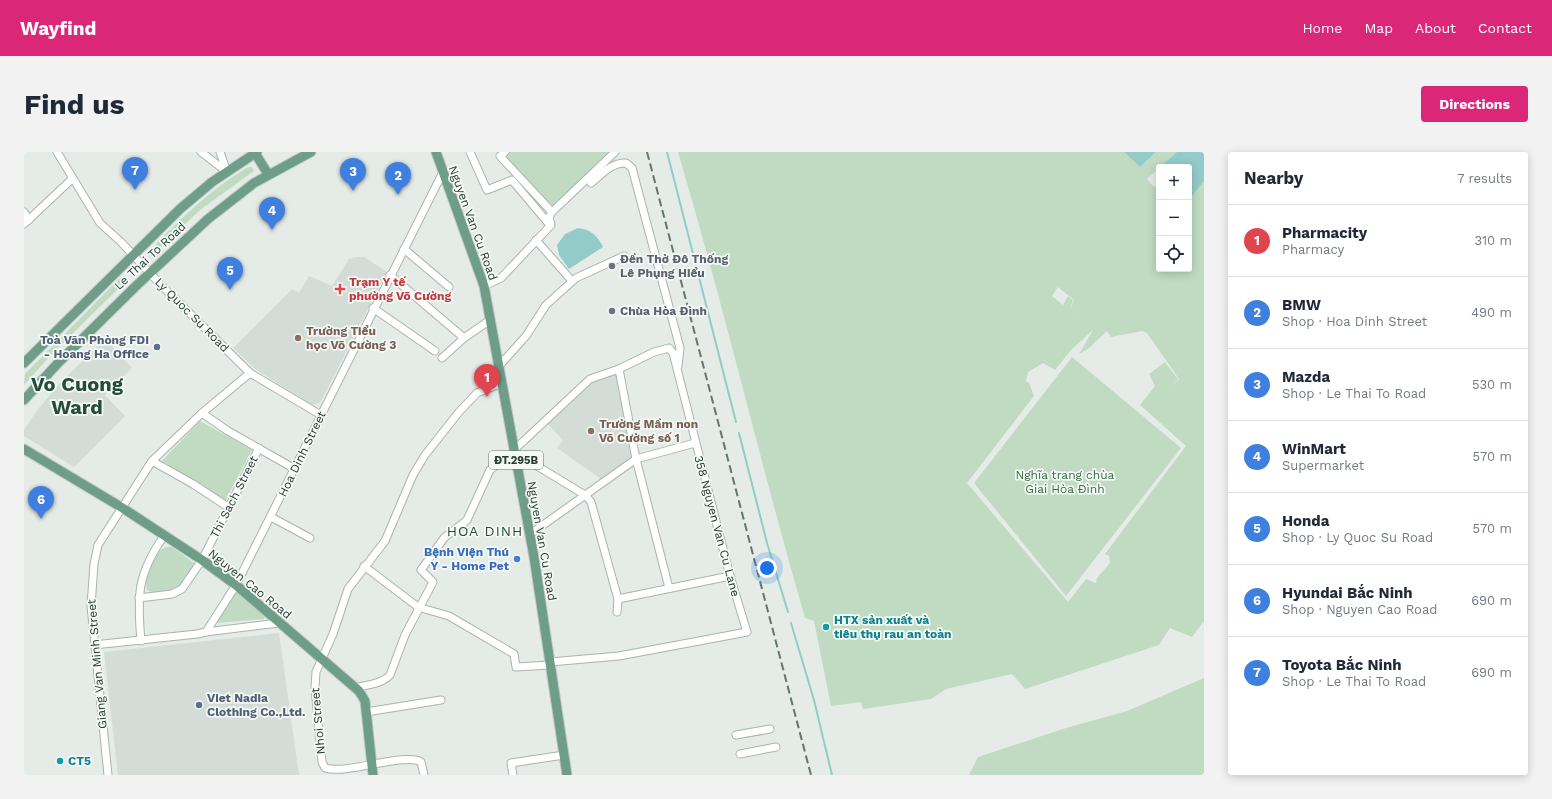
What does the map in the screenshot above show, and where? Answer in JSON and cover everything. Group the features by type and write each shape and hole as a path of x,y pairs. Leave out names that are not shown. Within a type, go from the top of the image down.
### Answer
{"main road":[{"name":"Le Thai To Road","path":"24,400 59,362 150,273 208,219 241,192 268,174 310,152"},
{"name":"Le Thai To Road","path":"24,363 132,254 180,209 212,182 256,153"},
{"path":"256,153 268,174"},
{"name":"Nguyen Van Cu Road","path":"438,153 442,174 484,286 529,535 567,775"},
{"name":"Nguyen Cao Road","path":"24,449 121,507 202,560 236,585 323,659 354,688 365,701 372,770"}],"street":[{"name":"Ly Quoc Su Road","path":"57,152 100,223 250,373 321,415"},
{"path":"201,152 227,172"},
{"path":"220,152 227,172"},
{"path":"470,152 487,190 512,180 551,225"},
{"path":"505,152 500,156 552,212"},
{"path":"551,225 549,218 552,212 616,152"},
{"path":"591,183 611,167 618,164 626,163 632,168 680,348 678,373"},
{"name":"Hoa Dinh Street","path":"206,632 236,585 295,469 373,308 442,174"},
{"path":"26,222 72,179"},
{"path":"24,212 26,222"},
{"path":"484,286 501,278 551,225"},
{"path":"536,240 572,281"},
{"path":"404,249 449,287"},
{"path":"499,366 526,336 546,305 572,281 624,256"},
{"path":"390,275 464,338"},
{"path":"373,308 435,351"},
{"path":"442,358 464,338 490,320"},
{"name":"358 Nguyen Van Cu Lane","path":"418,608 434,582 422,572 423,566 444,538 466,520 490,470 514,451 590,379 620,369 654,352 667,348 672,353 678,373 730,576 747,632 619,656 550,663"},
{"path":"620,369 636,459 669,588"},
{"name":"Giang Van Minh Street","path":"108,775 90,606 95,556 101,540 152,461 202,413 250,373"},
{"path":"323,659 348,589 364,566 385,541 413,475 425,455 459,412 477,393 502,383"},
{"path":"202,413 228,431 295,469"},
{"path":"529,535 636,459 695,443"},
{"name":"Thi Sach Street","path":"139,598 172,594 182,589 202,560 259,448"},
{"path":"514,451 585,495 591,502 618,599 617,612"},
{"path":"152,461 228,508"},
{"path":"271,517 310,538"},
{"path":"141,641 139,598 150,557 164,536"},
{"path":"364,566 418,608 449,616 507,649 514,654 516,667 550,663"},
{"path":"618,599 730,576"},
{"path":"354,688 376,683 386,679 390,675 405,635 418,608"},
{"path":"94,645 141,641 280,623"},
{"name":"Nhoi Street","path":"323,659 316,672 315,688 324,767 331,770 372,770 413,759 421,762 424,775"},
{"path":"366,712 441,700"},
{"path":"736,735 770,729"},
{"path":"740,754 776,747"},
{"path":"513,775 511,763 564,755"}],"shaded area":[{"name":"Trường Tiểu học Võ Cường 3","path":"364,257 387,272 320,403 312,405 255,369 233,348 292,289 299,293 309,276 332,286 349,259"},
{"path":"105,339 132,368 105,395 125,416 74,467 24,436 24,430 38,409 60,383"},
{"name":"Trường Mầm non Võ Cường số 1","path":"619,373 633,458 601,479 557,448 563,440 546,422 590,381"},
{"name":"Viet Nadia Clothing Co.,Ltd.","path":"279,633 299,775 118,775 104,652"}],"green space":[{"path":"508,152 613,152 552,207 504,155"},
{"path":"678,152 1124,152 1140,167 1156,152 1177,152 1164,164 1156,164 1156,171 1147,179 1156,188 1156,272 1192,272 1192,196 1204,181 1204,621 1192,637 1170,628 1159,645 1025,689 1012,674 946,689 931,699 863,709 861,702 831,706 814,621 805,618 727,326","holes":["1058,287 1074,300 1070,310 1073,300 1068,296 1063,305 1052,296","1093,330 1079,354 1088,349 1107,331 1111,337 1142,331 1147,333 1179,379 1173,385 1178,379 1165,362 1149,374 1155,386 1140,405 1186,446 1105,554 1109,556 1110,563 1097,578 1096,583 1086,579 1068,602 967,483 1034,396 1029,383 1026,381 1028,372 1043,363 1055,370 1072,349"]},
{"path":"248,167 252,167 254,171 200,210 162,246 159,248 156,247 156,244 199,202"},
{"path":"121,277 126,278 125,282 50,356 24,385 25,374"},
{"name":"Nghĩa trang chùa Giai Hòa Đình","path":"1072,357 1181,448 1066,596 974,483"},
{"path":"200,421 252,450 225,501 162,461"},
{"path":"166,547 172,547 195,564 177,587 164,592 147,590 146,584 150,565 156,554"},
{"path":"235,591 265,616 264,619 216,623"},
{"path":"1204,678 1204,775 969,775 978,757 1066,728 1127,711"}],"water":[{"path":"1124,152 1156,152 1140,167"},
{"path":"1177,152 1204,152 1204,181 1192,196 1192,164 1163,164"},
{"path":"578,228 593,234 603,247 569,269 559,255 557,245 565,234"}],"waterway":[{"path":"667,152 736,422"},
{"path":"739,433 767,543 788,612"},
{"path":"791,623 814,700 832,775"}],"railway":[{"path":"647,152 811,775"}],"place":[{"name":"Toyota Bắc Ninh","path":"135,190"},
{"name":"Mazda","path":"353,191"},
{"name":"BMW","path":"398,195"},
{"name":"WinMart","path":"272,230"},
{"name":"Đền Thờ Đô Thống Lê Phụng Hiểu","path":"612,266"},
{"name":"Trạm Y tế phường Võ Cường","path":"340,289"},
{"name":"Honda","path":"230,290"},
{"name":"Chùa Hòa Đình","path":"612,311"},
{"name":"Trường Tiểu học Võ Cường 3","path":"298,338"},
{"name":"Toà Văn Phòng FDI - Hoang Ha Office","path":"157,347"},
{"name":"Pharmacity","path":"487,397"},
{"name":"Trường Mầm non Võ Cường số 1","path":"591,431"},
{"name":"Hyundai Bắc Ninh","path":"41,519"},
{"name":"Bệnh Viện Thú Y - Home Pet","path":"517,559"},
{"name":"HTX sản xuất và tiêu thụ rau an toàn","path":"826,627"},
{"name":"Viet Nadia Clothing Co.,Ltd.","path":"199,705"},
{"name":"CT5","path":"60,761"}],"district":[{"name":"Vo Cuong Ward","path":"77,396"},
{"name":"HOA DINH","path":"485,531"}]}
